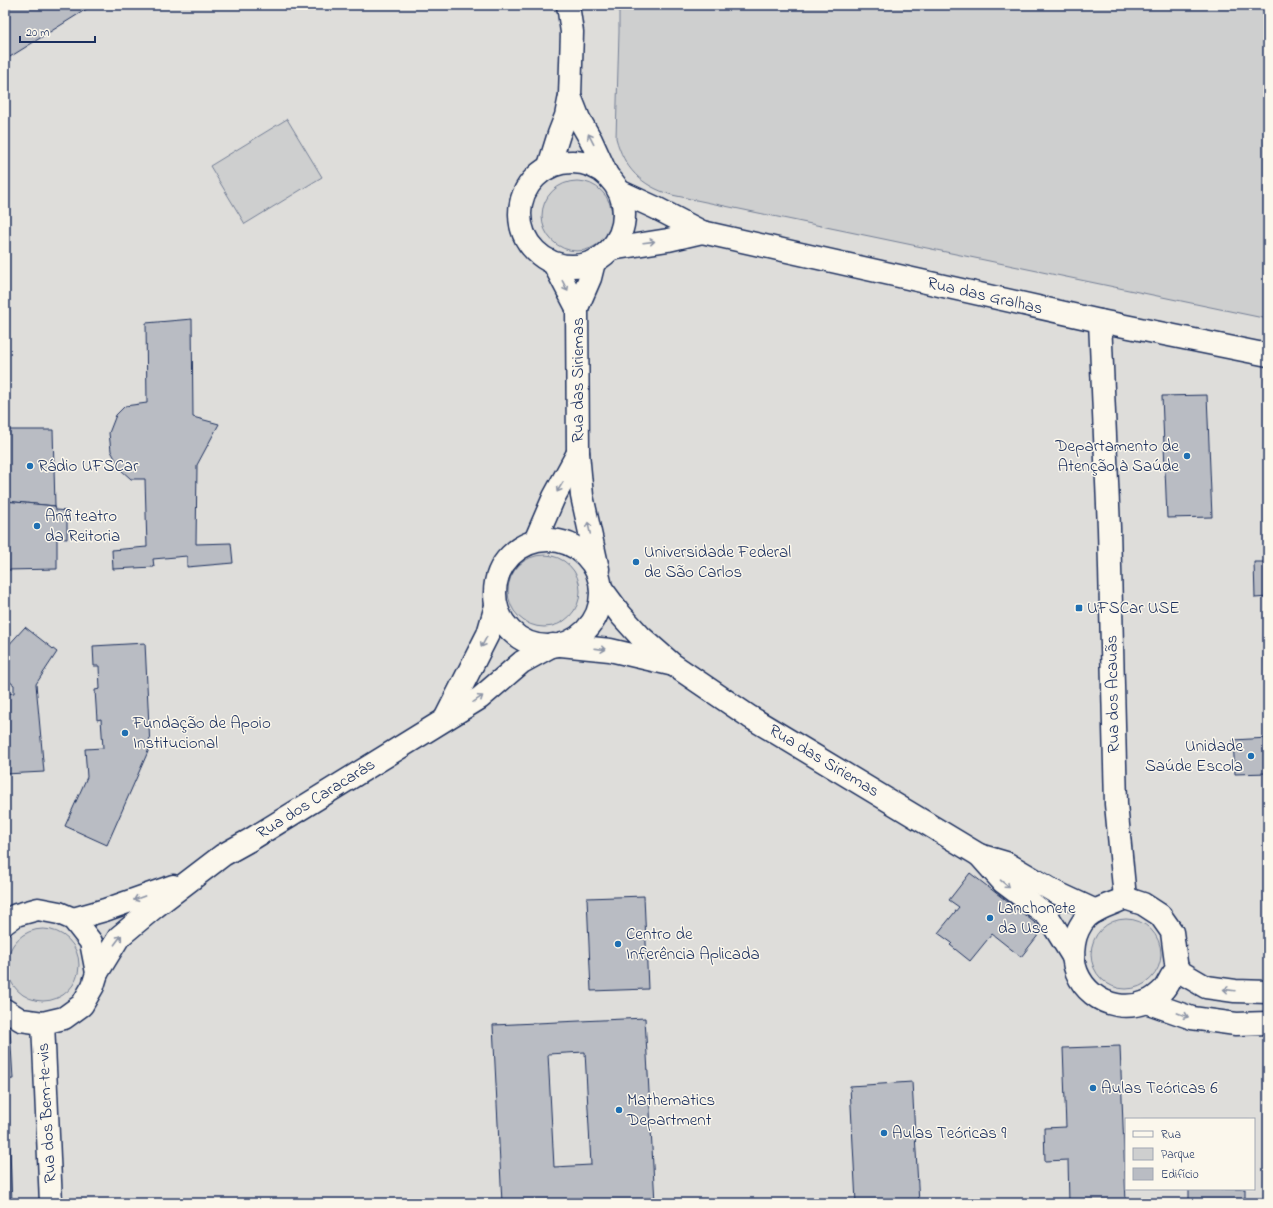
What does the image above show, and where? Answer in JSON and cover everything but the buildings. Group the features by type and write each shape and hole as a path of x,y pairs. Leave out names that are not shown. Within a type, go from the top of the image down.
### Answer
{"street":[{"path":"549,166 558,134 566,116 570,96 572,32 568,5"},
{"path":"570,96 579,119 613,183 624,211 621,231 602,255 577,308"},
{"path":"569,161 589,164 613,183 702,232 602,255 574,266 554,264 536,253 524,237 519,216 522,196 533,178 549,166 569,161"},
{"name":"Rua das Gralhas","path":"702,232 1100,322 1268,355"},
{"path":"554,264 577,308"},
{"name":"Rua das Siriemas","path":"577,308 578,453 582,496 600,584 621,615 640,636 672,664 750,717 979,855 1006,863 1055,892 1096,911"},
{"name":"Rua dos Acauãs","path":"1100,322 1109,528 1116,804 1125,898"},
{"name":"Rua das Siriemas","path":"536,541 554,497 578,453"},
{"path":"445,719 488,634 496,606 495,585 503,565 517,550 536,541 556,540 576,547 591,561 600,584 601,601 594,621 580,636 557,645 540,646 521,639 505,625 496,606"},
{"name":"Rua das Siriemas","path":"557,645 610,650 672,664"},
{"name":"Rua dos Caracarás","path":"43,1023 64,1018 82,1005 93,986 97,972 119,936 223,854 250,840 480,698 522,662 557,645"},
{"name":"Rua das Siriemas","path":"979,855 1003,882 1048,915 1072,955"},
{"name":"Rua dos Caracarás","path":"73,919 104,910 189,880"},
{"path":"1125,898 1143,904 1160,915 1172,932 1177,970 1174,972 1163,990 1146,1002 1126,1006 1106,1003 1089,992 1077,975 1072,955 1076,935 1086,917 1096,911 1125,898"},
{"path":"5,902 59,913 73,919 91,942 97,972"},
{"path":"5,923 16,915 38,909"},
{"path":"1177,970 1206,987 1235,991 1268,992"},
{"path":"1146,1002 1192,1018 1236,1024 1268,1023"},
{"path":"5,1010 21,1020 43,1023"},
{"name":"Rua dos Bem-te-vis","path":"43,1023 51,1203"}],"shaded area":[{"name":"Universidade Federal de São Carlos","path":"5,5 1268,5 1268,1203 5,1203"}],"green space":[{"path":"619,5 1268,5 1268,319 672,195 651,187 629,167 619,149 616,138"},
{"path":"287,119 322,177 245,224 210,166"},
{"path":"570,181 584,181 597,187 606,196 612,209 610,229 602,241 584,251 570,251 557,245 548,236 542,223 542,209 548,196 557,187"},
{"path":"544,555 564,561 574,571 580,591 574,611 564,621 544,627 524,621 514,611 508,591 514,571 524,561"},
{"path":"1119,919 1133,919 1146,925 1155,934 1159,940 1161,954 1159,968 1151,979 1140,987 1133,989 1119,989 1112,987 1101,979 1093,968 1091,961 1091,947 1093,940 1101,929 1112,921"},
{"path":"36,929 50,929 57,931 69,939 77,951 79,965 77,979 69,991 57,999 50,1001 36,1001 29,999 17,991 9,979 7,972 7,958 9,951 17,939 29,931"}],"place":[{"name":"Departamento de Atenção à Saúde","path":"1187,456"},
{"name":"Rádio UFSCar","path":"30,466"},
{"name":"Anfiteatro da Reitoria","path":"37,526"},
{"name":"Universidade Federal de São Carlos","path":"636,562"},
{"name":"UFSCar USE","path":"1079,608"},
{"name":"Fundação de Apoio Institucional","path":"125,733"},
{"name":"Unidade Saúde Escola","path":"1251,756"},
{"name":"Lanchonete da Use","path":"990,918"},
{"name":"Centro de Inferência Aplicada","path":"618,944"},
{"name":"Aulas Teóricas 6","path":"1093,1088"},
{"name":"Mathematics Department","path":"619,1110"},
{"name":"Aulas Teóricas 9","path":"884,1133"}]}
